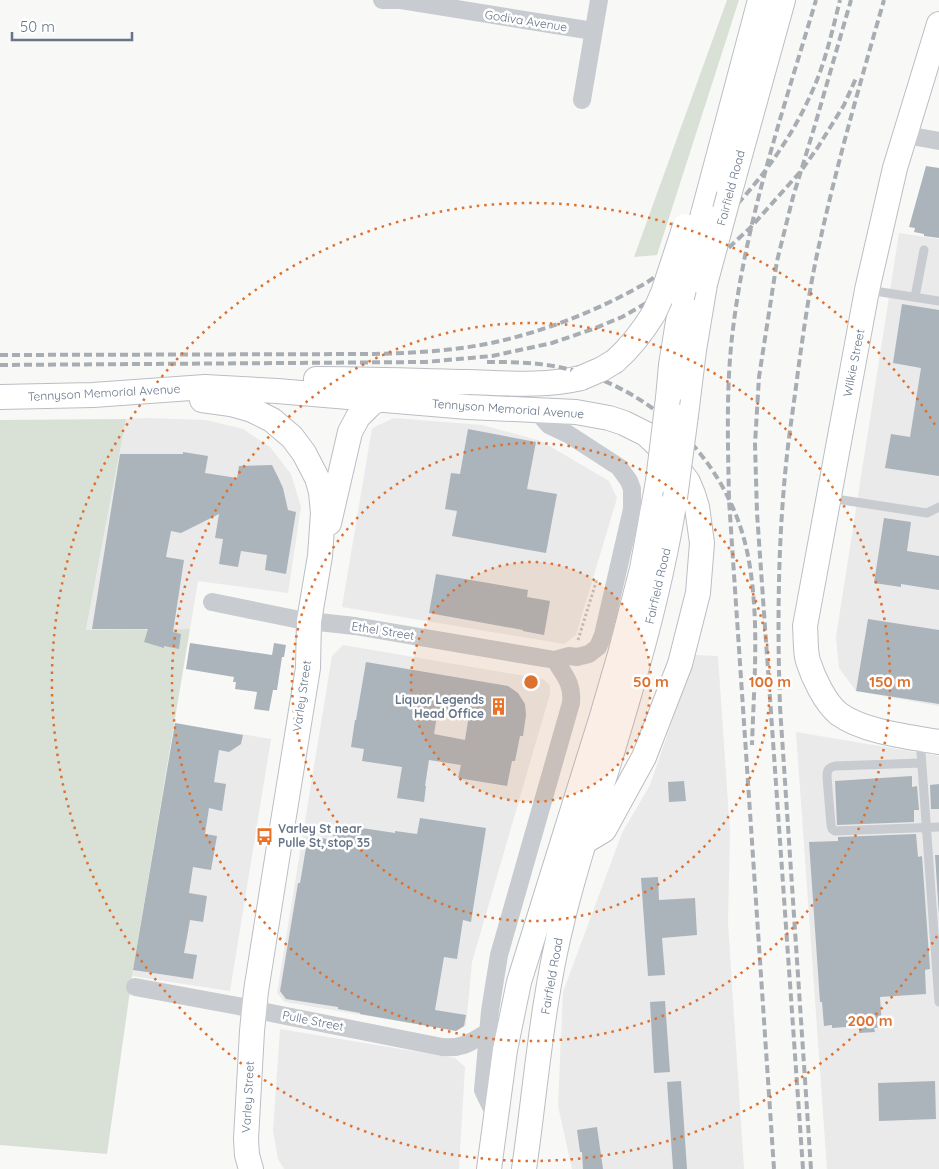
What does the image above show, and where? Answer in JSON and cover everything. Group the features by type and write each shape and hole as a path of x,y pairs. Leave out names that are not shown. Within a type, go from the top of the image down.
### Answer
{"main road":[{"name":"Fairfield Road","path":"490,1169 504,1050 518,982 602,716 642,569 658,481 671,365 694,220 694,197 712,178 760,0"},
{"name":"Fairfield Road","path":"524,1169 553,961 572,882 649,624 675,498 694,350 705,284 783,0"},
{"name":"Wilkie Street","path":"929,741 865,727 838,713 819,688 807,660 806,626 867,290 895,168 939,24"},
{"path":"205,387 282,379 373,379 532,384 564,382 581,378 596,372 614,361 639,337 654,313 694,220"},
{"name":"Tennyson Memorial Avenue","path":"0,397 93,395 205,387 277,390 468,407 535,409 594,414 624,423 646,434 668,455 688,482 693,494 697,507 702,543 698,593 680,664 644,757 604,830 584,842"},
{"name":"Varley Street","path":"93,395 211,401 252,410 272,420 292,437 304,453 317,478 321,492 323,513 320,556 309,621 308,668 280,834 254,1009 246,1139 247,1155 251,1169"},
{"path":"320,556 337,493 350,432 358,417 379,399"}],"street":[{"name":"Godiva Avenue","path":"382,0 399,0 593,31"},
{"path":"582,100 598,0"},
{"path":"906,135 939,141"},
{"path":"496,1117 483,1090 493,985 499,955 571,703 572,690 570,684 555,660 569,656 577,657 589,654 594,651 600,642 632,509 632,489 619,467 568,434 548,425 535,409"},
{"name":"Ethel Street","path":"212,602 309,621 355,626 555,660"},
{"name":"Pulle Street","path":"135,986 442,1047 451,1048 465,1045 488,1032"}],"lane":[{"path":"915,297 924,250"},
{"path":"867,290 939,301"},
{"path":"829,498 927,513 939,507"},
{"path":"929,741 921,763 939,1002"},
{"path":"921,763 835,766 830,768 827,771 830,825 835,831 939,827"}],"path":[{"path":"577,642 599,574"}],"shaded area":[{"path":"727,0 739,0 657,255 634,257"},
{"path":"899,233 939,239 939,706 856,691 839,668 836,637"},
{"path":"394,418 482,425 541,441 609,481 617,498 576,635 564,644 342,607 372,428"},
{"path":"126,419 206,420 243,429 270,447 291,474 301,507 288,593 198,581 190,629 86,631"},
{"path":"126,419 86,630 190,629 133,970 107,1154 0,1145 0,420"},
{"path":"343,645 543,679 550,685 550,694 472,962 466,1026 457,1031 285,1002 277,993 332,656"},
{"path":"695,655 718,656 730,833 728,923 744,1169 572,1169 558,1106 563,992 622,833 650,785"},
{"path":"175,723 271,739 230,991 132,976"},
{"path":"796,732 939,756 939,1169 827,1169"},
{"path":"280,1029 455,1058 465,1067 459,1169 284,1169 278,1159 273,1131"}],"building":[{"path":"926,166 939,168 939,238 924,236 924,234 914,232 915,228 909,227"},
{"path":"902,304 939,310 939,476 885,468 891,434 910,437 921,368 893,363"},
{"path":"468,429 536,442 527,489 557,494 546,553 452,536 457,511 445,509 451,473 460,474"},
{"path":"183,452 208,456 205,473 237,478 239,466 272,465 283,488 288,510 296,512 286,574 265,570 267,555 241,551 238,567 219,564 223,539 215,538 219,514 181,533 171,531 166,557 184,560 173,632 181,634 179,649 164,646 164,648 144,642 148,629 92,629 120,454 183,454"},
{"path":"884,518 911,522 907,551 939,556 939,590 901,584 901,587 874,583"},
{"path":"436,574 528,590 527,597 550,601 544,635 429,613"},
{"path":"868,619 939,630 939,704 856,691"},
{"path":"190,643 272,655 274,643 286,645 284,657 282,657 277,690 273,690 269,711 254,709 257,692 235,689 236,682 233,682 234,677 186,669"},
{"path":"366,662 508,686 518,693 525,704 526,715 523,736 520,736 515,761 512,761 507,786 458,778 461,765 429,760 424,802 397,798 402,767 362,761 364,749 351,747","holes":["438,710 469,715 465,740 434,734"]},
{"path":"175,723 243,735 241,744 229,752 219,750 214,782 226,784 222,811 209,808 205,834 217,836 211,870 193,867 189,893 207,896 203,922 190,920 184,953 197,955 193,979 133,970"},
{"path":"912,776 912,787 917,786 919,810 914,810 914,822 837,825 835,781"},
{"path":"684,781 686,801 669,802 668,782"},
{"path":"939,784 939,809 931,809 930,785"},
{"path":"420,818 486,828 471,922 463,920 457,959 444,957 435,1010 466,1015 464,1026 456,1031 360,1014 338,1009 338,1007 286,999 280,991 308,836 333,840 335,824 395,833 395,831 417,834"},
{"path":"916,834 918,857 922,856 930,969 925,970 926,994 880,997 882,1027 874,1028 875,1032 859,1033 859,1026 832,1028 832,1025 824,1026 822,1002 820,1002 809,842 838,841 838,837"},
{"path":"935,855 939,855 939,915"},
{"path":"658,877 659,900 695,898 697,935 662,938 665,975 648,976 641,878"},
{"path":"665,1001 670,1072 654,1073 650,1002"},
{"path":"681,1081 687,1169 673,1169 667,1082"},
{"path":"935,1081 936,1119 879,1121 878,1083"},
{"path":"597,1127 603,1169 583,1169 582,1152 580,1152 577,1130"}],"railway":[{"path":"774,1169 729,500 729,378 732,337 746,251 766,167 816,0"},
{"path":"0,355 374,354 432,351 476,346 531,333 590,311 628,293 655,277 712,230 751,188 784,143 799,119 811,94 824,60 840,0"},
{"path":"803,1169 757,513 755,444 759,377 777,261 793,197 851,0"},
{"path":"811,1169 780,707 780,543 789,437 813,273 842,150 884,0"},
{"path":"0,365 425,362 492,356 552,343 622,317 693,276 723,253 751,227 801,171 844,105 857,76"},
{"path":"487,362 544,365 563,368 597,378 628,393 657,412 683,435 706,461 724,490 739,522 752,579 755,626 752,745"}],"place":[{"name":"Liquor Legends Head Office","path":"498,707"},
{"name":"Varley St near Pulle St, stop 35","path":"264,836"}]}
